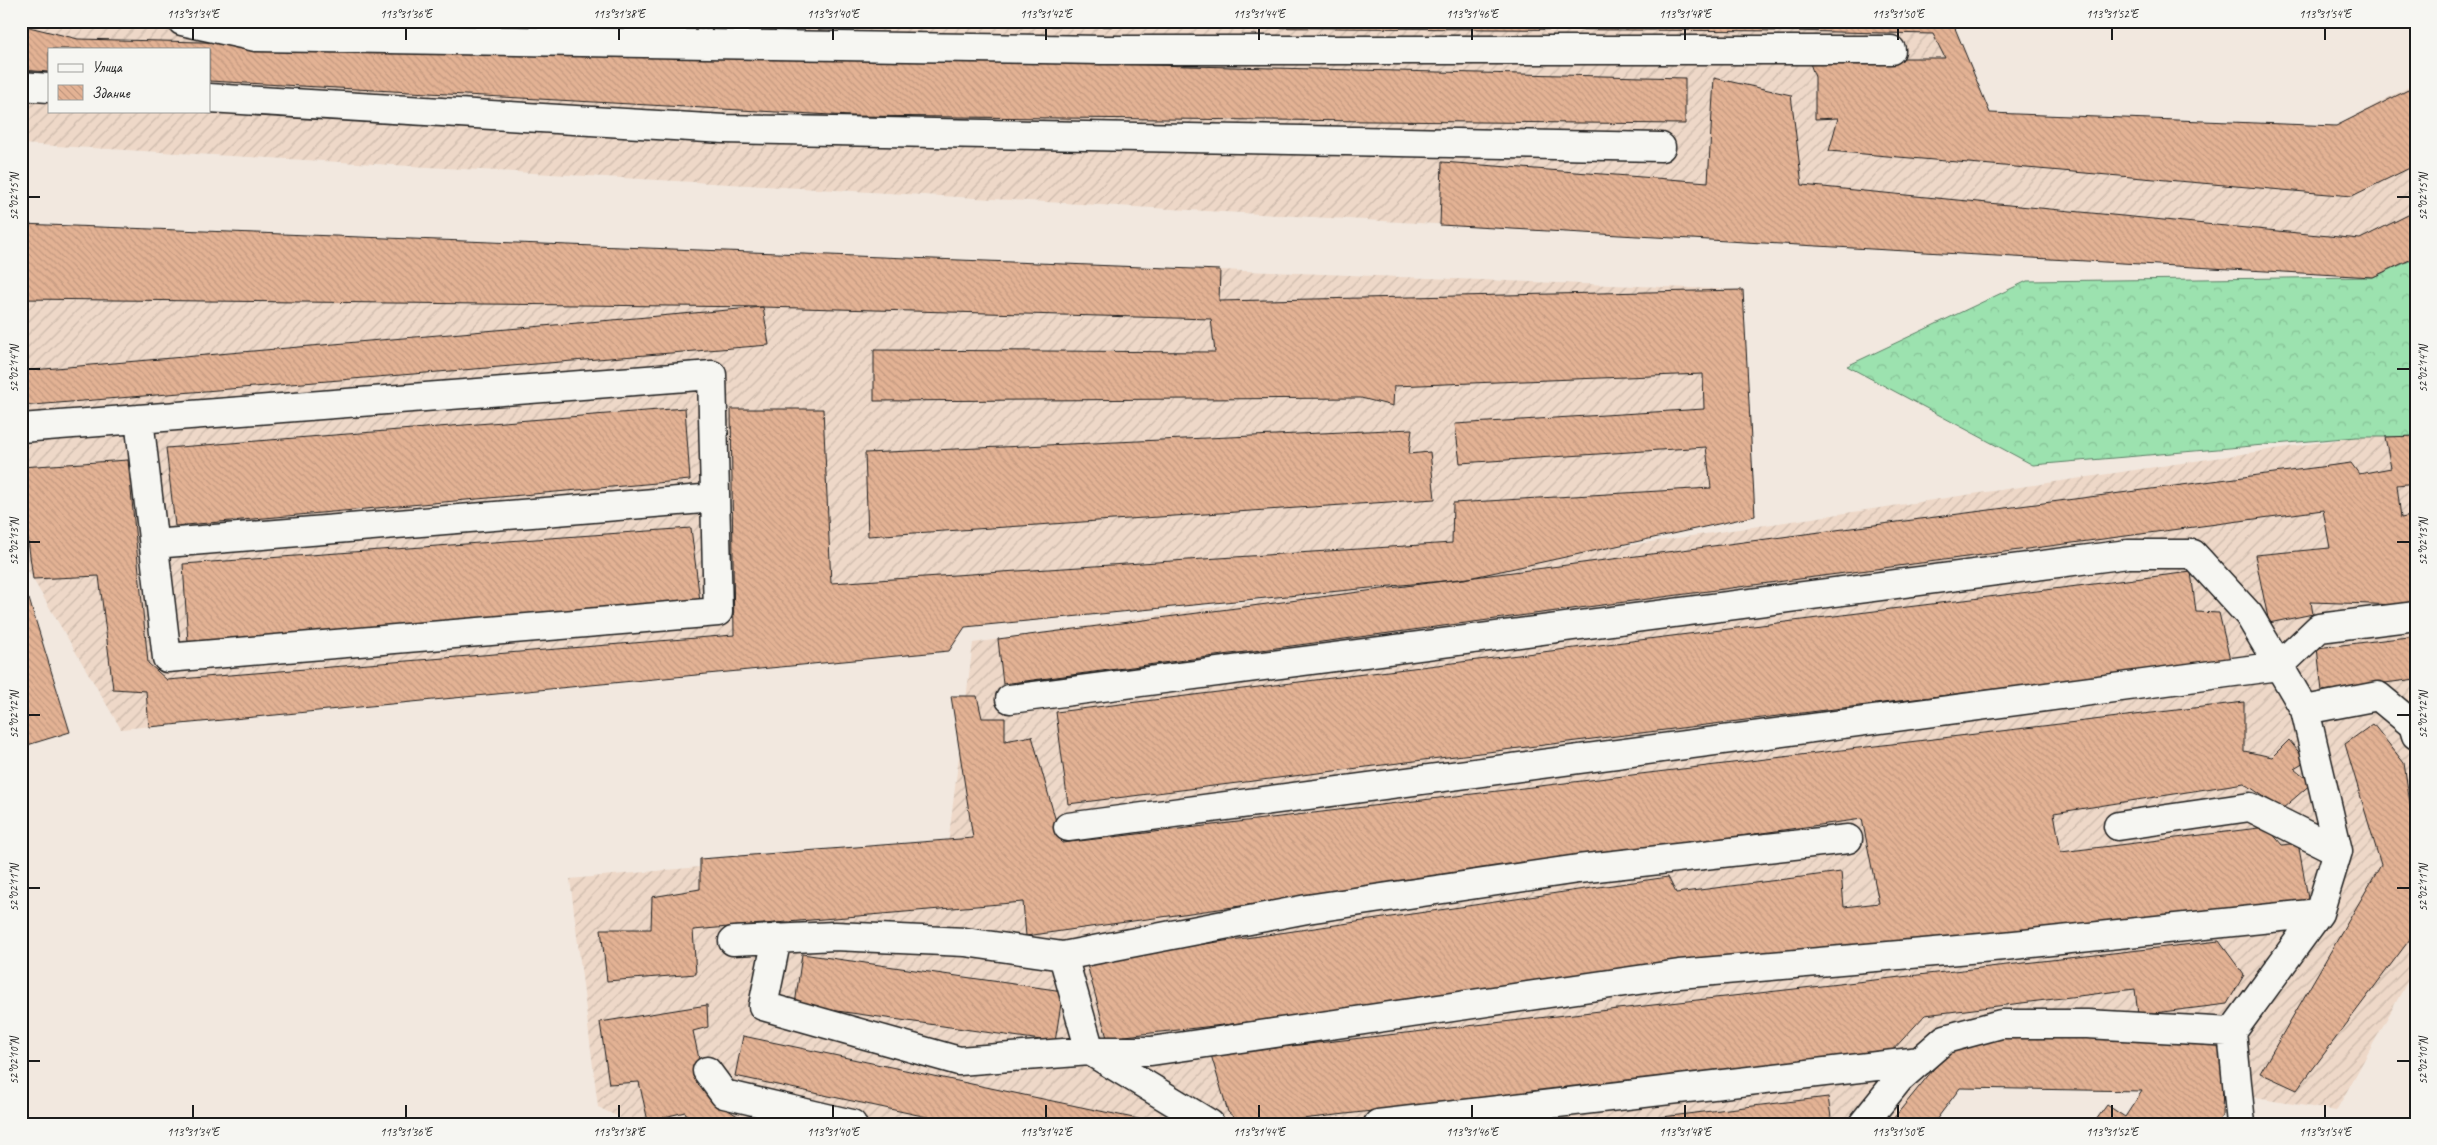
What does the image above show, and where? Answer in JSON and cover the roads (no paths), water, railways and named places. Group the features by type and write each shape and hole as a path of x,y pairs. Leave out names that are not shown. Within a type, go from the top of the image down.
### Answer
{"street":[{"path":"182,21 256,37 1100,50 1891,50"},
{"path":"21,86 48,88"},
{"path":"210,98 724,129 1661,147"},
{"path":"21,428 712,374 718,612 167,658 139,419"},
{"path":"154,544 715,498"},
{"path":"1010,699 2128,554 2193,554 2249,615 2305,710 2338,850 2319,913 2232,1032 2240,1124"},
{"path":"1068,827 2279,666 2319,628 2416,616"},
{"path":"2305,710 2378,696 2413,725 2416,735"},
{"path":"2118,826 2250,807 2338,850"},
{"path":"733,941 835,936 966,942 1063,956 1317,908 1578,868 1848,839"},
{"path":"778,938 763,1006 959,1061 1090,1052 1151,1052 1679,974 2004,946 2319,913"},
{"path":"1063,956 1090,1052 1210,1124"},
{"path":"1863,1124 1899,1080 1946,1039 2001,1024 2088,1024 2232,1032"},
{"path":"1378,1124 1920,1061"},
{"path":"707,1071 724,1094 852,1124"}]}
